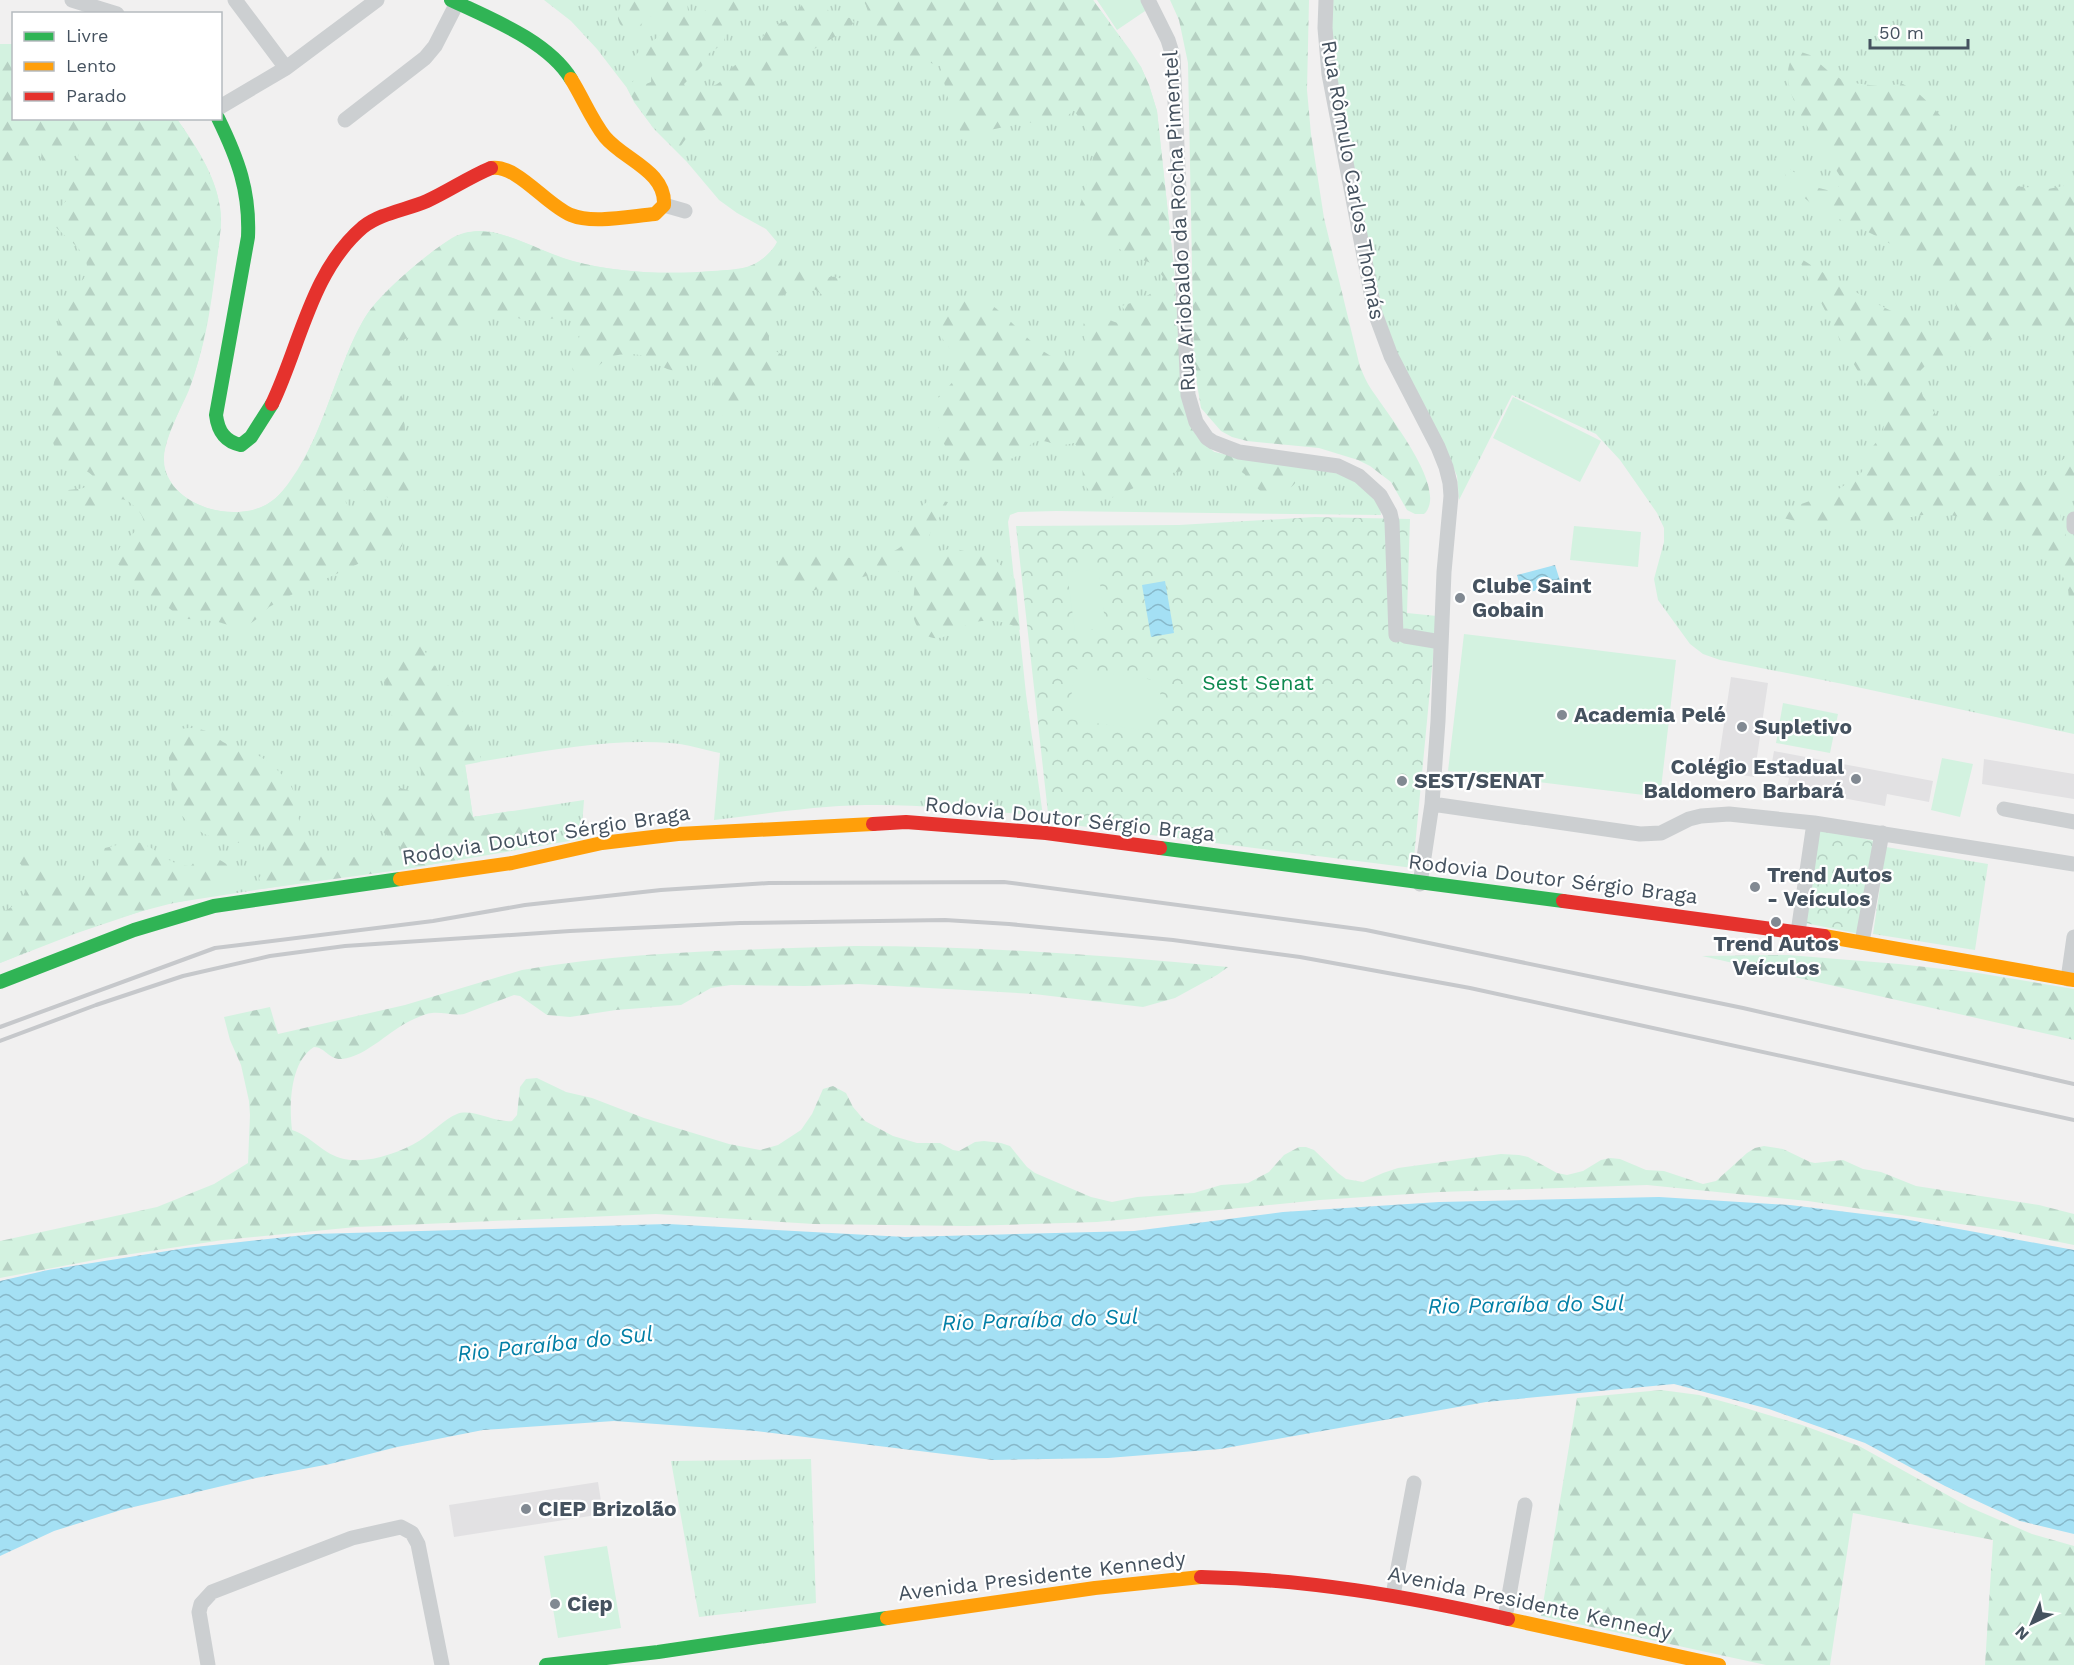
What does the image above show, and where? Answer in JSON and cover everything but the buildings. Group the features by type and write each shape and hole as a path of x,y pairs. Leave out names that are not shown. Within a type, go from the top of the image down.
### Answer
{"main road":[{"path":"219,120 239,163 247,190 249,211 248,237 216,415 218,427 223,436 238,446 251,440 260,426 322,282 348,244 374,220 427,201 493,167 507,169 564,213 580,218 655,214 664,205 665,198 660,184 650,173 612,145 554,57 539,45 454,1"},
{"name":"Rodovia Doutor Sérgio Braga","path":"0,982 134,930 214,906 512,863 602,843 678,834 906,822 1046,833 1798,932 2071,980"},
{"name":"Avenida Presidente Kennedy","path":"546,1665 633,1656 1127,1583 1199,1577 1275,1579 1360,1588 1719,1665"}],"street":[{"path":"72,0 111,12"},
{"path":"235,0 286,68"},
{"path":"222,107 286,68 377,0"},
{"name":"Rua Ariobaldo da Rocha Pimentel","path":"1148,0 1168,40 1173,56 1188,395 1192,414 1207,438 1227,449 1338,466 1359,476 1373,487 1384,501 1392,522 1400,635 1441,642"},
{"name":"Rua Rômulo Carlos Thomás","path":"1326,0 1325,28 1329,74 1356,204 1360,242 1375,313 1391,356 1438,447 1450,483 1432,804 1420,884"},
{"path":"345,120 425,58 435,46 454,1"},
{"path":"664,205 685,211"},
{"path":"2074,519 2074,526"},
{"path":"1432,804 1640,834 1661,833 1689,819 1715,814 1754,816 1882,833 2074,864"},
{"path":"2004,809 2074,822"},
{"path":"1798,932 1814,823"},
{"path":"1862,942 1882,833"},
{"path":"2071,980 2074,937"},
{"path":"1394,1595 1414,1484"},
{"path":"1505,1618 1525,1505"},
{"path":"208,1665 199,1612 201,1604 212,1592 352,1539 398,1527 412,1533 418,1544 442,1665"}],"shaded area":[{"name":"Supletivo","path":"1731,677 1768,683 1754,777 1717,771"},
{"name":"Colégio Estadual Baldomero Barbará","path":"1774,751 1933,781 1929,802 1887,794 1885,806 1832,796 1834,787 1823,785 1820,800 1786,794 1789,778 1770,774"},
{"path":"1984,759 2074,774 2074,799 1982,784"},
{"name":"CIEP Brizolão","path":"598,1482 603,1514 454,1537 449,1505"}],"green space":[{"path":"544,0 1093,0 1141,67 1157,111 1174,269 1182,400 1190,426 1198,438 1214,452 1337,473 1362,485 1380,506 1381,515 1056,511 1018,512 1010,515 1008,522 1026,694 1043,816 932,807 865,805 714,820 720,753 676,744 644,742 567,748 465,764 473,817 584,800 581,839 406,869 160,905 77,933 0,963 0,44 12,44 12,120 178,120 204,161 218,196 221,222 219,244 210,309 201,352 168,439 164,463 172,484 190,501 215,510 240,512 257,509 272,501 283,491 298,469 317,432 346,356 370,310 406,273 446,242 458,236 483,231 516,239 572,261 608,268 662,273 743,268 759,262 775,246 777,242 766,229 719,200 687,162 654,129 634,102 627,88 597,49 571,21"},
{"path":"624,0 643,0 648,4 655,0 687,0 688,12 697,16 721,0 742,0 742,6 728,26 724,41 708,54 702,66 684,84 688,92 717,84 737,64 745,66 753,63 762,38 768,29 791,18 806,0 822,0 830,12 837,16 851,18 854,22 847,32 836,36 789,64 773,81 748,92 721,123 690,133 680,147 675,149 648,121 627,88 637,77 640,77 646,84 651,82 650,69 643,58 634,61 640,50 663,32 669,16 654,15 635,30 626,30 618,20"},
{"path":"863,0 1093,0 1141,67 1157,111 1174,269 1182,400 1190,426 1198,438 1214,452 1301,467 1293,486 1280,491 1262,492 1248,477 1230,466 1218,462 1197,461 1187,470 1163,475 1109,499 1096,495 1084,483 1082,459 1074,443 1058,445 1038,441 1014,458 982,466 959,462 953,457 941,436 935,418 935,407 941,395 958,374 958,361 940,334 939,327 941,318 954,304 968,296 980,298 999,311 1046,353 1063,361 1080,363 1088,355 1083,332 1087,319 1098,317 1124,325 1134,318 1126,313 1122,306 1152,292 1161,283 1163,277 1154,264 1131,256 1091,232 1082,219 1079,208 1091,170 1094,150 1091,137 1074,110 1065,118 1055,121 1023,123 962,136 949,102 940,66 908,59 893,50 881,34"},
{"path":"1097,0 1141,0 1148,9 1117,30"},
{"path":"1170,0 1309,0 1307,90 1311,134 1324,218 1360,367 1368,384 1422,468 1429,487 1430,502 1424,514 1415,514 1407,510 1391,482 1358,460 1319,448 1247,441 1232,437 1221,431 1201,408 1194,366 1188,63 1179,20"},
{"path":"1333,0 2074,0 2074,734 1720,660 1703,654 1690,644 1658,600 1654,579 1664,542 1664,528 1657,513 1620,460 1596,434 1512,395 1459,500 1457,476 1448,455 1385,334 1337,84 1331,28"},
{"path":"0,44 12,44 12,120 178,120 214,183 221,222 203,344 189,390 168,439 164,467 168,477 181,494 200,505 222,511 254,510 266,505 283,491 298,470 311,445 355,337 373,306 418,263 452,238 466,233 481,231 497,233 573,261 642,272 677,273 738,269 759,261 775,247 781,255 780,272 787,266 817,279 837,277 843,281 845,293 833,301 812,288 798,287 783,296 771,322 769,341 774,350 794,362 724,420 710,376 695,356 675,371 664,368 645,356 620,355 611,357 589,373 578,376 572,366 580,329 575,322 569,320 554,318 526,320 501,313 491,313 451,341 440,342 410,337 401,341 389,355 383,367 387,379 403,399 405,433 411,463 408,474 414,490 411,498 400,503 375,492 364,490 349,490 345,496 346,503 352,509 368,511 388,523 403,541 402,546 398,551 360,563 293,594 269,607 247,626 238,628 212,620 187,619 159,600 138,591 136,583 115,561 122,545 144,523 141,514 128,501 119,499 96,508 79,509 65,500 62,494 64,491 89,486 95,479 87,471 70,464 60,456 52,437 50,423 59,356 60,307 65,297 85,277 87,266 81,252 56,228 46,214 55,213 66,201 82,146 68,150 54,163 43,164 41,158 43,143 28,151 6,173 0,175"},
{"path":"1798,51 1810,55 1845,82 1878,86 1903,84 1918,93 1953,131 1982,174 2012,186 2048,189 2074,184 2074,334 2051,330 2015,329 1931,360 1921,370 1918,382 1923,396 1962,453 1976,466 1989,472 2021,482 2037,479 2049,473 2074,449 2074,482 2062,503 2060,516 2068,542 2074,551 2074,620 2068,589 2059,567 2048,553 2017,530 1985,520 1934,513 1883,522 1831,526 1812,525 1771,515 1842,487 1862,472 1869,451 1883,434 1884,420 1874,398 1846,351 1797,256 1872,301 1917,322 1935,326 1947,325 1956,310 1954,298 1946,285 1934,273 1887,242 1819,209 1805,199 1779,165 1775,158 1819,188 1831,191 1839,186 1841,178 1811,133 1792,97 1788,80 1789,64"},
{"path":"1513,397 1601,441 1580,482 1493,438"},
{"path":"932,499 948,502 926,541 921,556 953,548 994,559 1015,579 1020,630 1004,623 987,621 968,624 944,637 937,638 924,634 914,619 915,572 881,572 797,595 783,581 778,561 786,552 850,558 883,555 897,550 910,535 921,508"},
{"name":"Sest Senat","path":"1315,517 1410,519 1407,613 1437,616 1413,868 1049,822 1016,526 1179,525"},
{"path":"1574,526 1641,532 1638,567 1570,560"},
{"path":"1098,569 1106,628 1075,632 1067,572"},
{"name":"Academia Pelé","path":"1464,634 1676,660 1660,797 1448,771"},
{"path":"412,641 421,646 458,700 480,744 480,762 465,765 473,817 512,811 528,826 531,836 530,847 406,869 262,889 259,878 265,867 266,854 261,842 250,836 238,843 207,835 189,823 176,806 169,755 173,736 183,729 204,730 226,744 255,754 270,764 291,786 306,840 310,846 323,855 340,857 396,854 400,851 400,846 374,822 372,808 381,791 396,787 416,792 423,777 416,761 398,740 391,725 392,714 406,703 385,692 384,682 395,665 402,644"},
{"path":"1075,669 1162,681 1155,732 1068,719"},
{"path":"1783,703 1838,714 1830,753 1776,743"},
{"path":"1942,758 1973,764 1960,817 1931,810"},
{"path":"1819,828 1874,841 1860,934 1805,923"},
{"path":"133,841 148,846 183,866 191,866 200,854 218,859 231,870 231,882 216,888 211,896 130,915 77,932 0,963 0,913 18,901 28,885 25,869 18,862 6,856 17,854 27,856 60,882 71,885 86,879 96,870 105,848"},
{"path":"1886,847 1988,864 1975,950 1873,934"},
{"path":"854,946 1041,952 1228,967 1175,998 1143,1007 1034,994 858,984 731,985 711,988 681,1005 616,1010 570,1017 547,1015 520,996 514,995 464,1014 425,1014 351,1057 338,1059 314,1047 306,1054 296,1073 291,1097 292,1130 337,1157 353,1160 373,1159 411,1145 457,1114 470,1113 512,1121 517,1115 520,1087 526,1079 537,1078 566,1092 592,1098 644,1118 729,1144 760,1150 778,1145 801,1130 812,1114 823,1089 833,1086 846,1093 853,1107 865,1121 893,1136 917,1143 940,1143 959,1151 975,1142 1001,1143 1010,1146 1035,1173 1091,1197 1112,1202 1137,1197 1194,1193 1221,1185 1248,1183 1269,1172 1284,1155 1299,1147 1314,1150 1346,1179 1363,1182 1398,1168 1501,1154 1528,1157 1557,1173 1567,1175 1583,1171 1601,1160 1620,1159 1646,1170 1664,1171 1703,1184 1716,1181 1747,1153 1764,1146 1783,1149 1815,1163 1843,1160 1916,1186 2039,1205 2074,1214 2074,1245 2000,1230 1808,1201 1647,1185 1440,1192 1320,1200 1097,1222 967,1226 814,1224 656,1214 356,1227 223,1240 105,1258 0,1278 0,1241 157,1207 214,1184 248,1163 249,1101 241,1065 230,1040 224,1017 270,1007 278,1034 405,1005 522,970 604,959 687,952"},
{"path":"1788,955 1978,973 2074,989 2074,1040 1702,956"},
{"path":"1661,1390 1699,1395 1732,1404 1802,1425 1859,1446 1969,1507 2032,1534 2074,1546 2074,1665 1985,1665 1993,1540 1853,1513 1830,1665 1766,1665 1541,1616 1577,1398"},
{"path":"811,1459 816,1603 699,1617 671,1461"},
{"path":"607,1546 621,1628 558,1638 544,1556"}],"water":[{"path":"1555,565 1561,584 1522,594 1517,575"},
{"path":"1165,581 1174,633 1151,637 1142,585"},
{"name":"Rio Paraíba do Sul","path":"1659,1197 1790,1205 1904,1219 2074,1250 2074,1534 2020,1521 1945,1486 1865,1443 1769,1409 1674,1384 1486,1402 1220,1449 1108,1458 993,1460 756,1431 614,1421 483,1430 256,1478 121,1510 54,1531 0,1556 0,1281 48,1270 186,1248 314,1234 668,1224 905,1237 1134,1231 1283,1212 1439,1202"}],"railway":[{"path":"0,1027 215,948 433,921 525,905 661,890 769,883 1004,882 1366,930 1743,1008 2074,1084"},
{"path":"0,1041 183,976 270,956 345,946 570,931 740,923 945,920 1173,940 1300,957 1470,988 2074,1120"}],"traffic: fast":[{"path":"451,0 500,23 533,42 561,65 571,79"},
{"path":"219,120 231,147 245,190 248,237 216,415 218,426 227,438 241,445 251,437 272,404"},
{"path":"1160,848 1563,901"},
{"path":"0,982 134,930 214,906 400,879"},
{"path":"546,1665 658,1652 887,1618"}],"traffic: slow":[{"path":"491,168 501,168 511,172 561,210 580,218 612,219 655,214 664,205 663,193 658,183 605,137 571,79"},
{"path":"400,879 512,863 602,843 678,834 873,824"},
{"path":"1824,936 2074,980"},
{"path":"887,1618 1095,1588 1201,1577"},
{"path":"1508,1619 1719,1665"}],"traffic: jam":[{"path":"272,404 308,310 331,265 345,245 370,222 427,201 491,168"},
{"path":"873,824 906,822 1046,833 1160,848"},
{"path":"1563,901 1824,936"},
{"path":"1201,1577 1278,1581 1355,1590 1508,1619"}],"place":[{"name":"Clube Saint Gobain","path":"1460,598"},
{"name":"Academia Pelé","path":"1562,715"},
{"name":"Supletivo","path":"1742,727"},
{"name":"Colégio Estadual Baldomero Barbará","path":"1856,779"},
{"name":"SEST/SENAT","path":"1402,781"},
{"name":"Trend Autos - Veículos","path":"1755,887"},
{"name":"Trend Autos Veículos","path":"1776,922"},
{"name":"CIEP Brizolão","path":"526,1509"},
{"name":"Ciep","path":"555,1604"}]}
